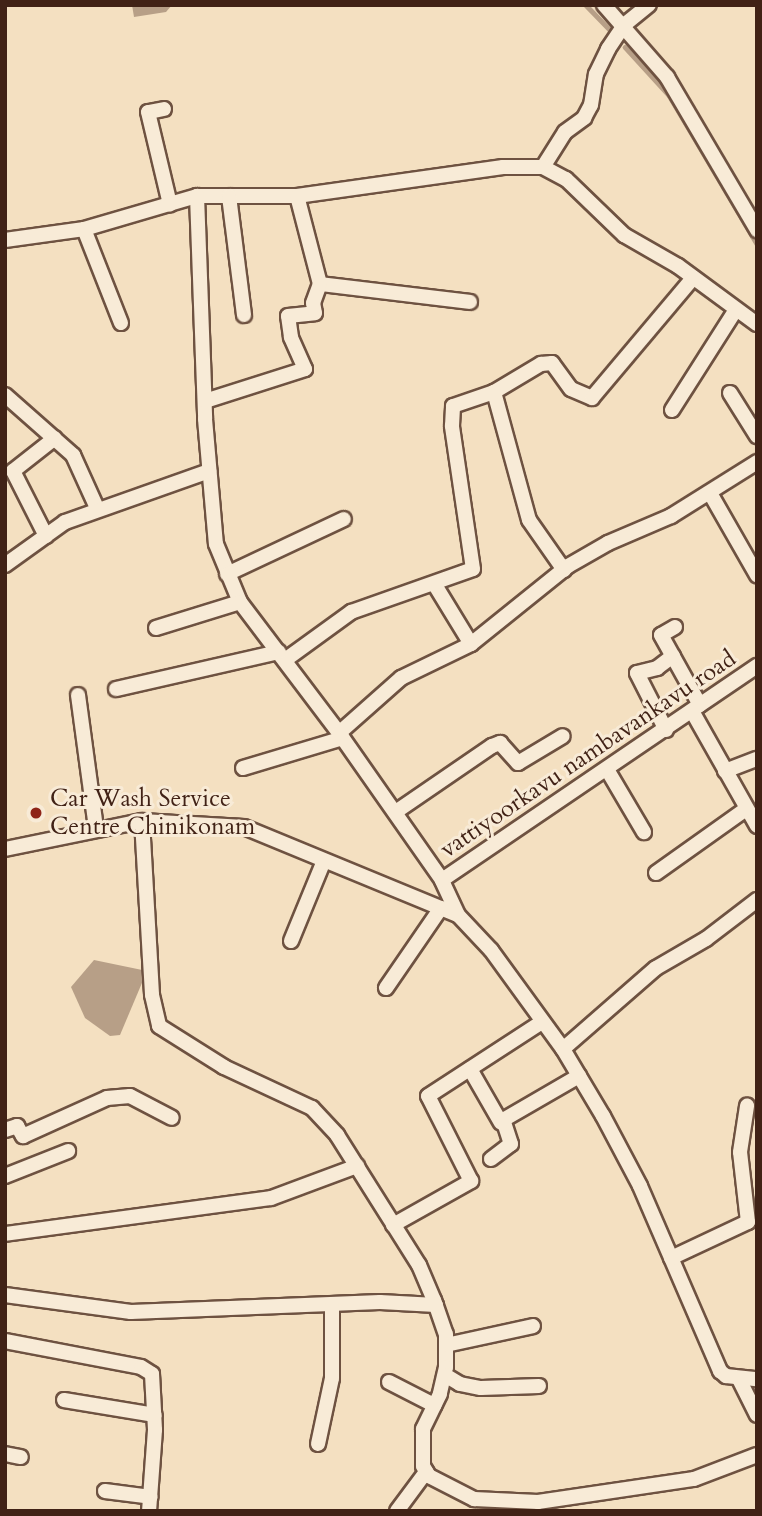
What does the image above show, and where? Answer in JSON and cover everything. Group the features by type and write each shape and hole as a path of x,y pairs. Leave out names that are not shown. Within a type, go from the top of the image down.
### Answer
{"street":[{"path":"604,5 667,77 757,230"},
{"path":"543,167 565,131 583,118 591,105 596,74 624,25 649,5"},
{"path":"164,109 148,113 170,204"},
{"path":"5,240 84,229 197,196 298,196 503,167 543,167 566,179 624,235 693,278 735,312 757,324"},
{"path":"197,196 205,401 216,544 240,602 397,811 442,880"},
{"path":"229,196 243,315"},
{"path":"205,401 305,369 291,337 288,316 315,313 313,303 320,284 298,196"},
{"path":"84,229 121,323"},
{"path":"116,689 282,656 351,612 435,585 473,569 452,426 453,406 494,392 541,364 552,363 571,389 592,398 693,278"},
{"path":"320,284 470,302"},
{"path":"672,410 735,312"},
{"path":"494,392 529,520 564,570"},
{"path":"730,393 757,436"},
{"path":"5,395 73,455 97,508"},
{"path":"46,536 13,471 55,438"},
{"path":"243,768 341,735 401,678 471,644 564,570 710,493 757,461"},
{"path":"5,565 46,536 97,508 209,471"},
{"path":"710,493 757,575"},
{"path":"227,574 344,519"},
{"path":"435,585 471,644"},
{"path":"156,628 240,602"},
{"path":"675,627 661,635 725,771 757,826"},
{"path":"666,730 637,673 657,668 673,656"},
{"name":"vattiyoorkavu nambavankavu road","path":"458,915 442,880 608,771 757,666"},
{"path":"78,695 96,828"},
{"path":"397,811 492,746 500,743 518,763 563,736"},
{"path":"725,771 757,759"},
{"path":"608,771 644,831"},
{"path":"656,873 746,809"},
{"path":"142,821 151,984 159,1026 225,1067 312,1108 337,1135 357,1166 394,1225 436,1305 446,1345 445,1375 423,1429 426,1472 397,1511"},
{"path":"5,849 96,828 142,821 244,827 323,863 458,915 491,950 563,1049 579,1076 640,1186 720,1371 739,1378 757,1379"},
{"path":"290,941 323,863"},
{"path":"563,1049 656,968 706,939 757,900"},
{"path":"386,988 441,908"},
{"path":"394,1225 471,1181 428,1096 542,1022"},
{"path":"470,1069 511,1144 491,1159"},
{"path":"501,1123 579,1076"},
{"path":"5,1130 17,1126 23,1136 107,1098 130,1096 172,1118"},
{"path":"671,1258 741,1226 753,1213 740,1156 747,1106"},
{"path":"5,1176 68,1151"},
{"path":"5,1234 271,1198 357,1166"},
{"path":"5,1295 131,1312 436,1305"},
{"path":"318,1444 332,1378 332,1306"},
{"path":"446,1345 533,1326"},
{"path":"5,1341 147,1369 153,1380 155,1415 150,1504 105,1491"},
{"path":"445,1375 460,1384 481,1388 539,1387"},
{"path":"739,1378 757,1415"},
{"path":"389,1382 434,1405"},
{"path":"64,1400 155,1415"},
{"path":"5,1454 21,1457"},
{"path":"426,1472 474,1499 511,1506 561,1505 694,1479 757,1455"}],"shaded area":[{"path":"132,5 172,5 166,12 134,17"},
{"path":"94,960 147,971 120,1035 110,1036 85,1018 71,987"}],"waterway":[{"path":"586,5 609,29"},
{"path":"625,47 669,95 757,244"}],"place":[{"name":"Car Wash Service Centre Chinikonam","path":"36,813"}]}
